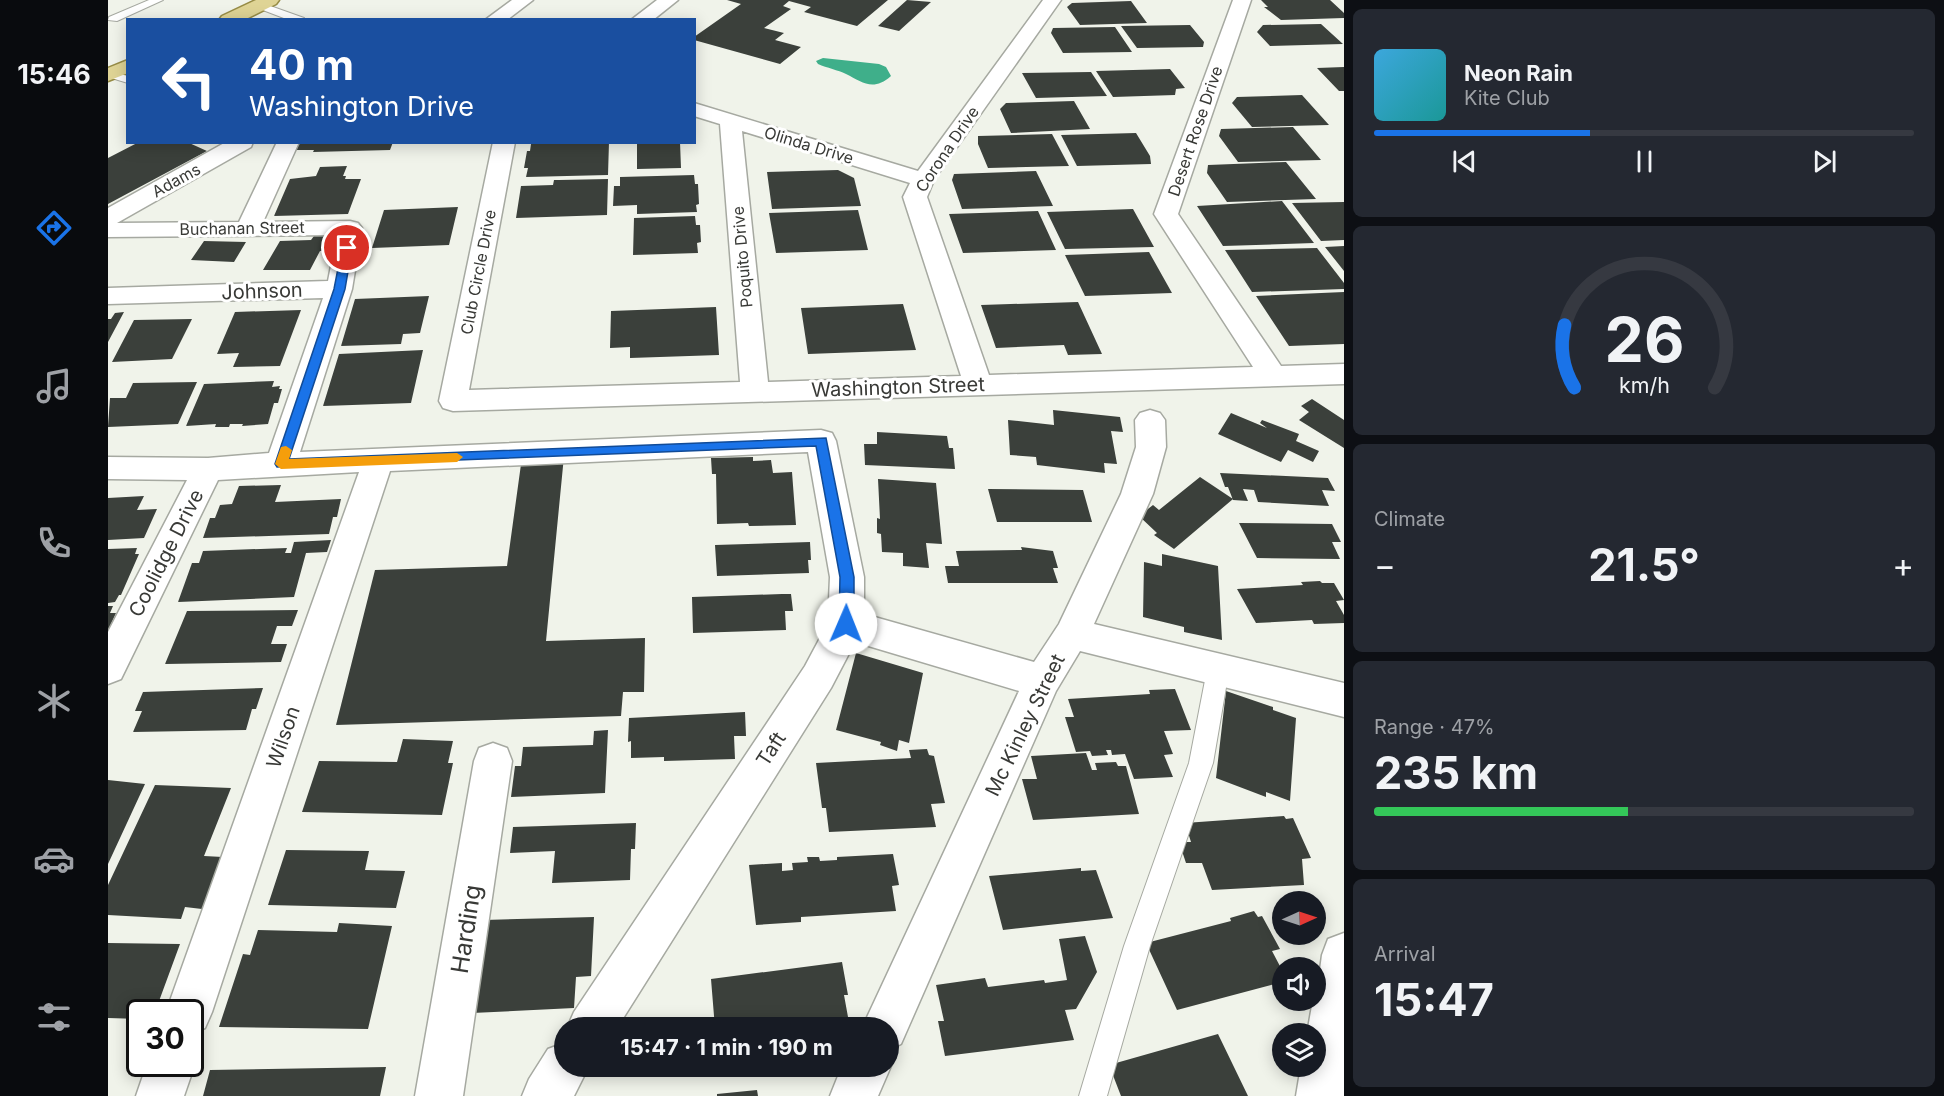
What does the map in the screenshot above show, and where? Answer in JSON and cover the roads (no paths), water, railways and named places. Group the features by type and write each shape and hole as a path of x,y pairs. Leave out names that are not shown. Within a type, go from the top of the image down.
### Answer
{"main road":[{"path":"232,18 265,3"}],"street":[{"path":"497,18 524,0"},
{"path":"643,18 669,0"},
{"name":"Desert Rose Drive","path":"1242,0 1166,214 1274,377"},
{"name":"Corona Drive","path":"978,384 915,197 923,180 1045,1"},
{"name":"Olinda Drive","path":"696,110 923,180"},
{"name":"Poquito Drive","path":"730,121 754,393"},
{"name":"Adams","path":"108,218 239,144"},
{"path":"248,228 287,144"},
{"name":"Club Circle Drive","path":"453,401 504,144"},
{"name":"Buchanan Street","path":"108,230 350,228 339,289"},
{"path":"281,464 339,289"},
{"name":"Johnson","path":"108,296 339,289"},
{"name":"Washington Street","path":"453,401 1344,374"},
{"name":"Mc Kinley Street","path":"890,1017 1042,681 1072,634 1137,494 1151,447 1150,420"},
{"name":"Taft","path":"378,461 821,441 847,577 846,624 818,677 597,1017"},
{"path":"108,468 208,470 281,464 378,461"},
{"name":"Wilson","path":"193,999 378,461"},
{"name":"Coolidge Drive","path":"108,668 208,470"},
{"path":"846,624 1042,681"},
{"path":"1072,634 1344,700"},
{"name":"Harding","path":"439,1096 493,761"},
{"path":"1320,1096 1344,955"},
{"path":"160,1096 167,1077"},
{"path":"546,1096 558,1077"},
{"path":"854,1096 862,1077"}],"lane":[{"path":"111,18 158,0"},
{"path":"265,3 296,18"},
{"path":"111,18 126,23"},
{"path":"1093,1096 1137,946 1201,763 1218,670"}]}
